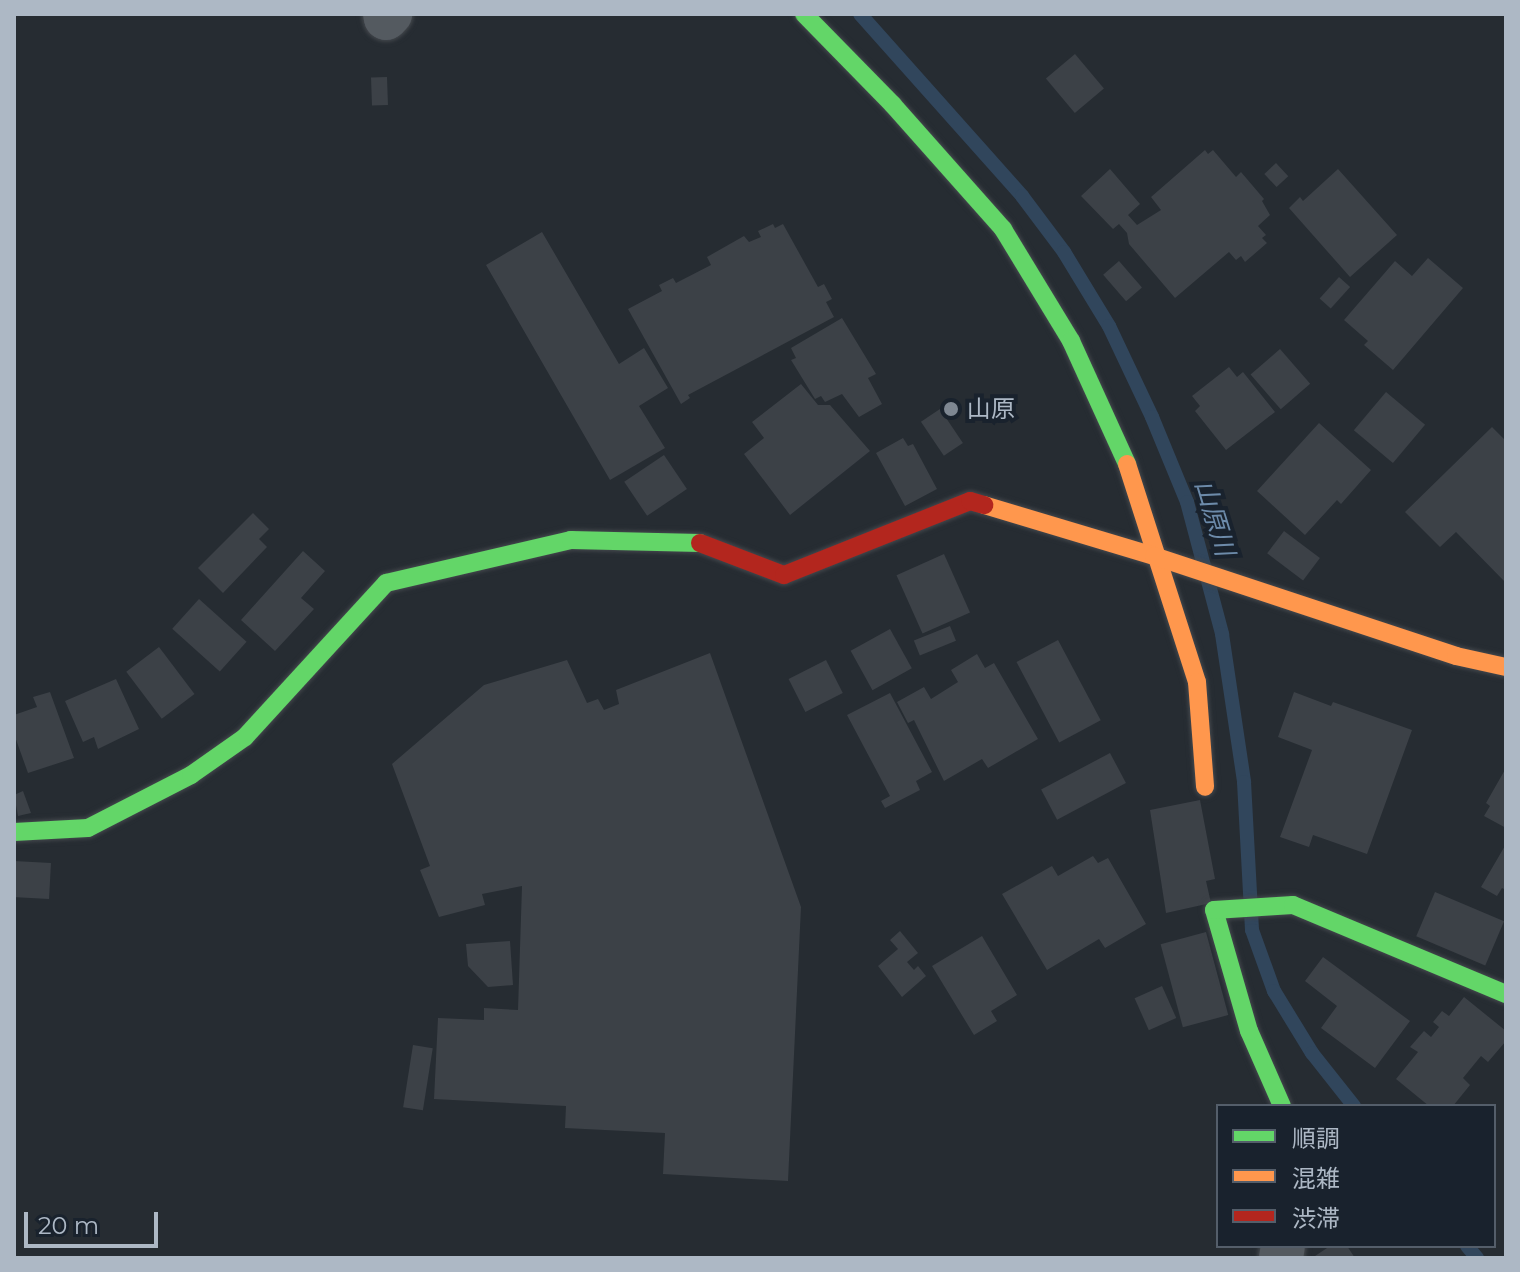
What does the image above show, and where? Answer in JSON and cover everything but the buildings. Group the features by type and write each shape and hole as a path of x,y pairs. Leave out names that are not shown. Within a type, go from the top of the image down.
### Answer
{"street":[{"path":"804,14 893,105 1003,229 1071,341 1134,478 1154,556 1197,682 1205,787"},
{"path":"14,832 88,828 191,775 245,737 386,583 571,540 696,542 784,575 970,501 1154,556 1456,656 1506,667"},
{"path":"1281,1104 1249,1031 1214,910 1293,905 1506,994"}],"waterway":[{"name":"山原川","path":"860,14 1022,196 1064,252 1109,326 1152,417 1187,502 1222,634 1244,782 1252,930 1274,991 1312,1053 1352,1104"},
{"name":"山原川","path":"1469,1248 1477,1258"}],"traffic: fast":[{"path":"804,14 893,105 1003,229 1071,341 1127,464"},
{"path":"14,832 88,828 191,775 245,737 386,583 571,540 700,543"},
{"path":"1281,1104 1249,1031 1214,910 1293,905 1506,994"}],"traffic: slow":[{"path":"1127,464 1197,682 1205,787"},
{"path":"984,505 1154,556 1456,656 1506,667"}],"traffic: jam":[{"path":"700,543 784,575 970,501 984,505"}],"place":[{"name":"山原","path":"951,409"}]}
